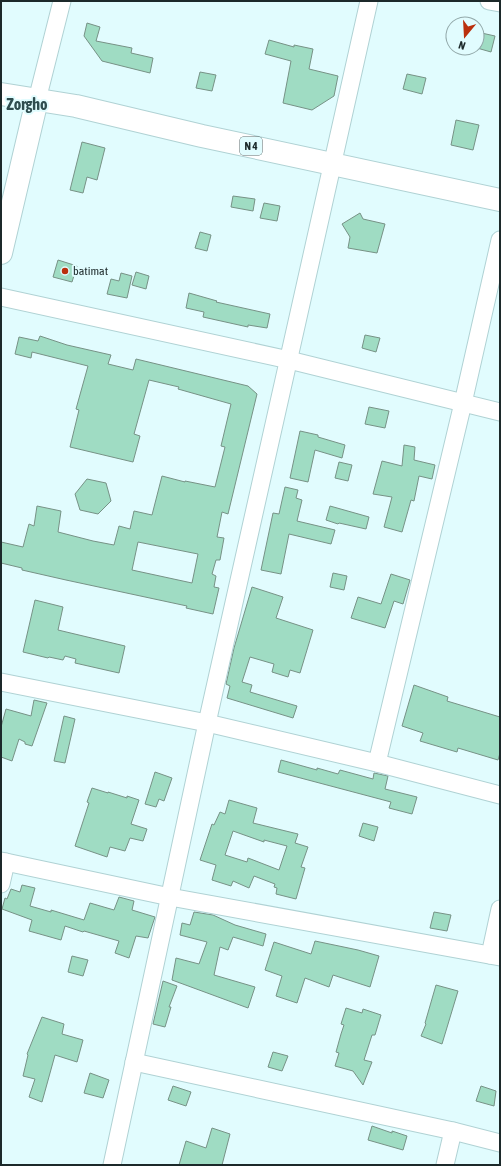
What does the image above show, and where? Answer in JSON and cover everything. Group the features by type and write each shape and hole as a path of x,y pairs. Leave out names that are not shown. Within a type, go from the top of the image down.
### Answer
{"main road":[{"name":"N 4","path":"1,94 76,106 202,136 500,200"},
{"path":"1,253 37,100"}],"street":[{"path":"37,100 62,1"},
{"path":"112,1165 207,723 369,1"},
{"path":"489,1 500,4"},
{"path":"377,763 463,403 500,240"},
{"path":"1,297 289,360 500,412"},
{"path":"1,682 207,723 377,763 500,795"},
{"path":"1,884 4,861 170,897 495,956 500,909"},
{"path":"134,1062 453,1131 500,1143"},
{"path":"445,1165 453,1131"}],"building":[{"path":"87,23 100,27 96,41 132,48 131,53 153,58 150,73 102,61 84,36"},
{"path":"485,34 495,36 491,52 485,50"},
{"path":"269,40 294,47 294,45 313,49 309,69 338,76 334,96 312,110 283,103 291,61 265,54"},
{"path":"200,72 216,75 212,91 196,88"},
{"path":"407,74 426,78 422,94 403,89"},
{"path":"456,120 479,125 473,150 451,145"},
{"path":"82,142 105,148 97,180 87,177 83,193 70,190"},
{"path":"233,196 255,199 253,211 231,207"},
{"path":"264,203 280,206 277,221 260,218"},
{"path":"360,213 363,219 385,224 377,253 348,248 350,237 342,224"},
{"path":"200,232 211,235 207,251 195,248"},
{"name":"batimat","path":"58,260 77,266 72,282 53,277"},
{"path":"136,272 149,276 146,289 132,285"},
{"path":"121,273 132,276 127,298 107,294 111,279 119,281"},
{"path":"189,293 217,301 216,302 270,314 267,328 248,325 248,327 203,317 204,312 186,308"},
{"path":"365,335 380,338 376,352 362,348"},
{"path":"40,336 67,345 111,355 108,364 133,370 136,359 248,386 257,394 228,514 222,512 217,537 224,538 220,560 216,560 212,574 216,576 214,587 219,588 213,614 186,608 187,606 22,570 22,568 1,563 1,542 23,547 29,524 34,526 37,506 61,511 58,532 114,545 119,526 130,529 134,511 152,515 162,476 185,482 215,487 225,447 221,446 231,404 178,389 179,387 149,380 134,434 140,436 133,462 70,447 79,410 76,409 88,366 32,352 31,358 15,354 19,337 38,341","holes":["138,542 198,554 192,583 132,570"]},
{"path":"369,407 389,411 385,428 365,424"},
{"path":"300,431 318,435 318,437 345,445 342,458 315,450 308,482 290,478"},
{"path":"404,445 415,447 414,460 435,465 432,479 419,476 414,501 411,500 402,532 384,527 392,497 373,494 382,461 402,466"},
{"path":"339,462 352,465 348,481 335,478"},
{"path":"87,479 106,483 111,501 98,514 80,510 75,494"},
{"path":"285,487 298,490 296,498 302,500 297,521 335,530 331,544 289,534 281,574 261,570 273,513 279,514"},
{"path":"330,506 369,517 366,529 338,524 326,520"},
{"path":"333,573 347,576 344,590 330,587"},
{"path":"391,574 410,580 403,604 394,601 385,628 351,618 358,597 381,604"},
{"path":"252,587 283,597 276,618 313,630 300,673 290,670 288,677 272,672 274,664 250,657 242,682 252,685 250,692 297,706 293,718 227,698 230,686 226,684 234,648"},
{"path":"35,600 63,607 58,630 125,646 119,673 75,663 76,659 65,656 63,660 23,652"},
{"path":"414,685 448,697 447,701 500,717 500,753 498,760 458,748 457,752 420,741 423,733 402,726"},
{"path":"34,700 47,703 32,746 25,744 25,742 19,739 12,761 1,757 1,727 6,709 31,716"},
{"path":"64,716 75,719 65,763 54,761"},
{"path":"281,760 338,774 340,770 373,779 374,773 388,776 385,789 417,797 412,814 389,808 391,802 278,772"},
{"path":"155,772 172,778 164,801 159,799 156,807 145,804"},
{"path":"92,788 139,800 131,824 147,829 143,841 130,838 125,851 110,847 107,857 75,846 89,803 87,802"},
{"path":"229,800 257,808 253,823 298,834 295,843 308,847 301,867 305,868 296,899 276,894 277,888 274,887 275,884 254,876 249,888 233,881 231,886 212,880 216,865 200,860 212,824 214,825 220,812 225,814","holes":["233,831 264,842 264,840 287,846 279,870 248,858 247,862 225,855"]},
{"path":"363,823 378,827 374,841 359,836"},
{"path":"22,885 35,888 30,906 51,912 51,910 84,920 90,903 114,910 119,897 134,901 132,910 155,917 148,938 136,936 129,958 115,953 119,941 84,931 83,932 65,926 61,940 29,931 32,920 2,909 5,898 7,899 11,889 20,892"},
{"path":"194,912 213,915 235,925 266,934 263,946 233,937 228,950 220,947 214,975 255,987 248,1008 172,980 176,958 199,964 207,942 180,935 182,923 190,925"},
{"path":"434,912 451,915 447,931 430,928"},
{"path":"315,941 379,956 370,987 333,975 329,987 305,978 297,1003 276,996 282,976 265,970 274,942 311,954"},
{"path":"72,956 88,960 83,976 68,972"},
{"path":"163,981 177,986 169,1007 171,1007 165,1027 153,1024"},
{"path":"436,985 458,991 442,1044 421,1036 426,1024 425,1023"},
{"path":"346,1008 362,1013 363,1009 381,1015 375,1035 372,1035 364,1060 372,1062 363,1085 353,1071 335,1066 339,1053 336,1052 344,1025 341,1024"},
{"path":"42,1017 64,1024 62,1034 83,1040 77,1062 55,1055 42,1102 29,1097 35,1079 23,1076 27,1054"},
{"path":"273,1052 288,1056 282,1071 268,1067"},
{"path":"90,1073 109,1080 103,1098 84,1093"},
{"path":"173,1086 191,1092 186,1106 168,1100"},
{"path":"481,1086 496,1091 494,1106 476,1101"},
{"path":"372,1126 392,1133 392,1131 407,1136 403,1150 368,1140"},
{"path":"212,1128 230,1134 222,1165 179,1165 186,1141 206,1148"}],"place":[{"name":"batimat","path":"65,271"}],"district":[{"name":"Zorgho","path":"27,104"}]}
